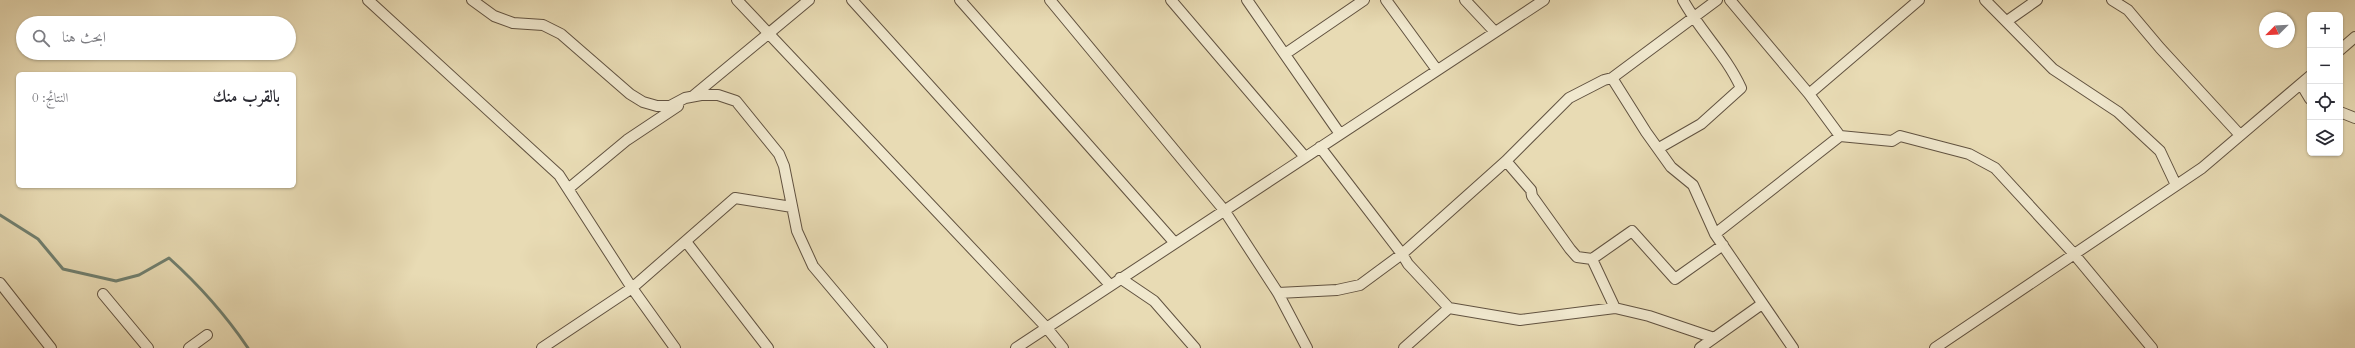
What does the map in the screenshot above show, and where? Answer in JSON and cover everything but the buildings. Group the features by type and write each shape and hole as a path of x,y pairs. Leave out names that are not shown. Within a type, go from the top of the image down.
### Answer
{"street":[{"path":"368,0 559,175 632,288 675,348"},
{"path":"472,0 494,16 513,23 543,25 561,34 630,94 643,102 657,106 670,106 692,96 718,96 736,101 779,154 784,166 801,242 813,266 882,348"},
{"path":"737,0 1046,327 1063,348"},
{"path":"568,189 627,140 692,96 809,0"},
{"path":"852,0 1110,285"},
{"path":"960,0 1174,242"},
{"path":"1050,0 1224,210 1278,293 1307,348"},
{"path":"1171,0 1305,157"},
{"path":"1247,0 1340,134"},
{"path":"1285,54 1364,0"},
{"path":"1386,0 1437,70"},
{"path":"1465,0 1495,32"},
{"path":"1016,348 1174,242 1544,0"},
{"path":"1659,148 1701,124 1741,88 1732,69 1693,18 1683,0"},
{"path":"1278,293 1337,290 1360,285 1402,254 1506,161 1569,98 1604,80 1612,78 1717,0"},
{"path":"1730,0 1809,94 1840,136"},
{"path":"1809,94 1907,4 1919,0"},
{"path":"1984,0 2007,21 2053,69 2118,112 2160,151 2176,186"},
{"path":"2007,21 2037,0"},
{"path":"2112,0 2128,10 2160,48 2240,135"},
{"path":"2342,48 2355,37"},
{"path":"1612,78 1646,132 1659,148 1671,167 1693,185 1715,234 1793,348"},
{"path":"1935,348 2202,168 2307,79"},
{"path":"2301,84 2307,94"},
{"path":"2343,113 2355,118"},
{"path":"1715,234 1840,136 1892,141 1900,136 1969,154 1995,168 2074,254 2152,348"},
{"path":"1320,147 1402,254 1408,264 1450,308 1520,320 1615,308 1649,316 1714,338"},
{"path":"1506,161 1531,190 1532,196 1577,257 1592,259 1632,231 1675,279 1723,246"},
{"path":"542,348 632,288 687,242 735,198 792,207"},
{"path":"687,242 768,348"},
{"path":"1592,259 1615,308"},
{"path":"1120,278 1154,301 1195,348"},
{"path":"0,283 51,348"},
{"path":"103,294 148,348"},
{"path":"1700,348 1762,304"},
{"path":"1404,348 1450,308"},
{"path":"189,348 207,335"}],"waterway":[{"path":"0,215 38,239 63,269 116,281 139,275 169,258 211,300 248,348"}]}
